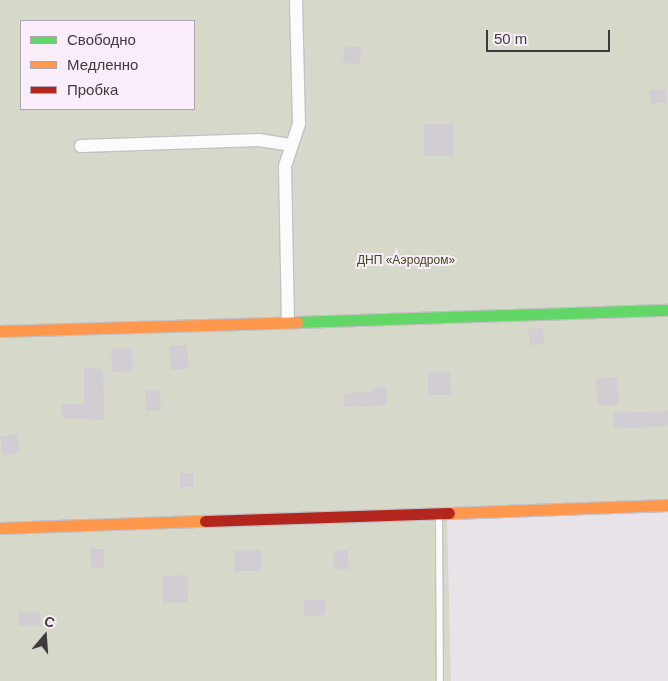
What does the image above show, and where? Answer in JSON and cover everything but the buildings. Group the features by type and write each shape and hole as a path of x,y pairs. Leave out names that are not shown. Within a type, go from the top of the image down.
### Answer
{"street":[{"path":"288,322 285,166 299,124 296,0"},
{"path":"81,146 260,140 292,145"},
{"path":"0,331 668,310"},
{"path":"0,528 668,505"}],"lane":[{"path":"439,514 440,681"}],"green space":[{"name":"ДНП «Аэродром»","path":"0,0 668,0 668,511 447,520 451,681 0,681"}],"traffic: fast":[{"path":"297,322 668,310"}],"traffic: slow":[{"path":"0,331 297,322"},
{"path":"449,513 668,505"},
{"path":"0,528 205,521"}],"traffic: jam":[{"path":"205,521 449,513"}]}
